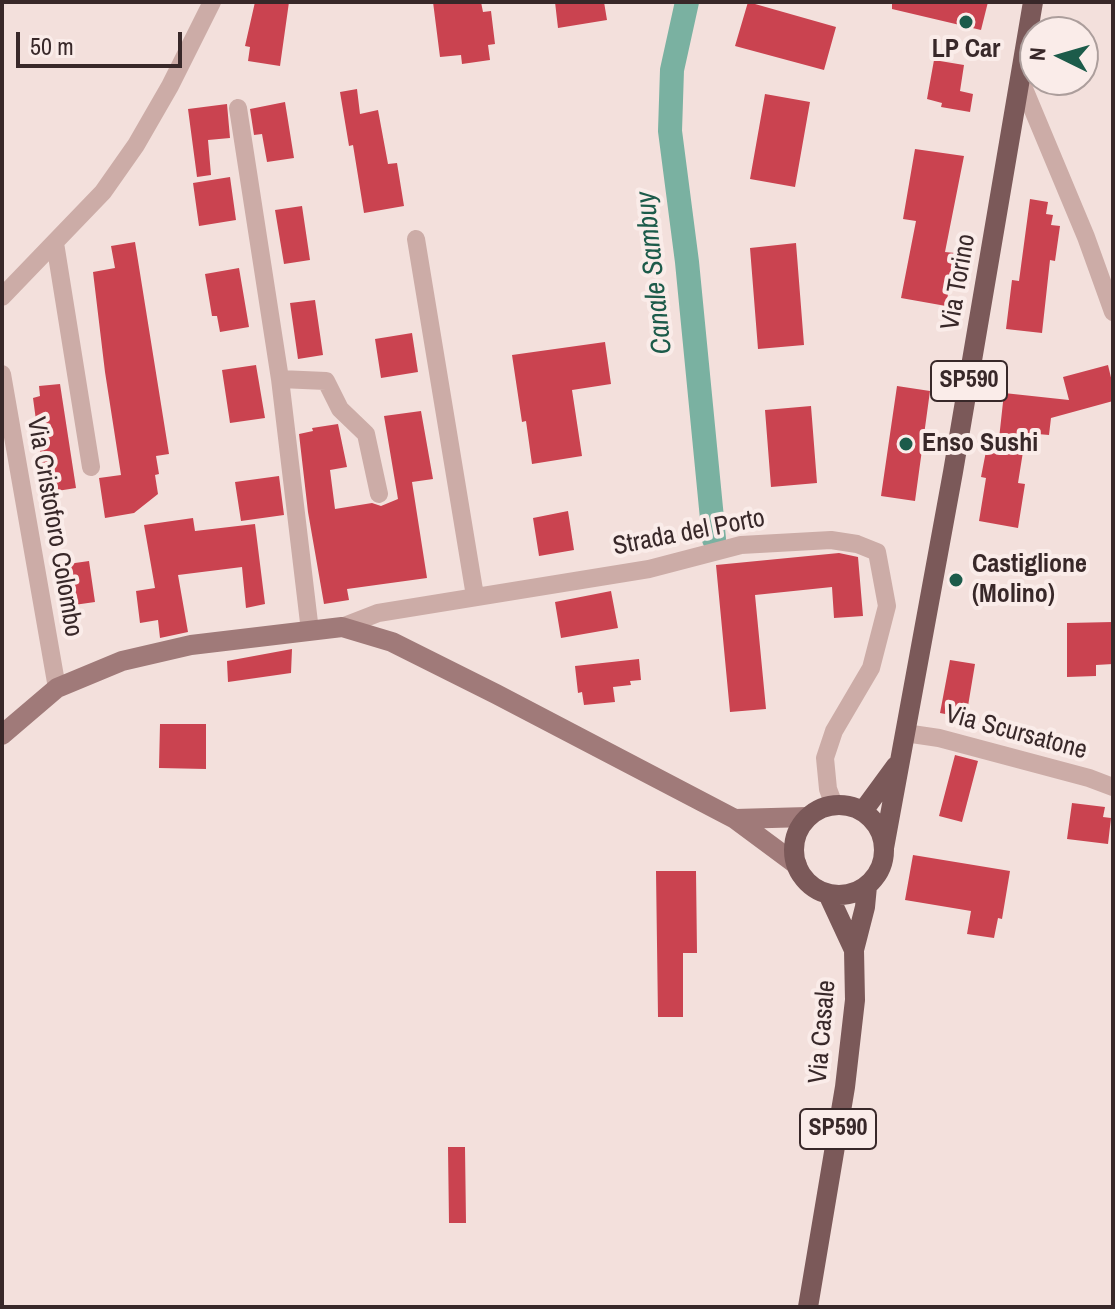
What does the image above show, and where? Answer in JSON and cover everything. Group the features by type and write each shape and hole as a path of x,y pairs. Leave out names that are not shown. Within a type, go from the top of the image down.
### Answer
{"main road":[{"name":"Via Torino","path":"900,759 1019,85"},
{"path":"2,735 57,688 122,661 191,645 342,627 392,642 735,819 797,865"},
{"name":"SP590","path":"863,811 900,759"},
{"name":"SP590","path":"854,950 867,886 883,862 900,759"},
{"path":"797,865 796,839 808,817 834,805 863,811 874,821 884,848"},
{"path":"735,819 808,817"},
{"name":"SP590","path":"797,865 814,888 828,894 854,950"},
{"path":"828,894 842,895 867,886"},
{"name":"Via Casale","path":"808,1307 845,1087 855,1000 854,950"}],"street":[{"path":"2,297 103,192 136,145 170,86 212,2"},
{"path":"1027,96 1086,237 1113,312"},
{"path":"238,108 280,379 310,631"},
{"path":"416,239 475,596"},
{"path":"55,243 91,467"},
{"name":"Via Cristoforo Colombo","path":"2,374 57,688"},
{"path":"280,379 326,381 340,409 366,434 379,494"},
{"name":"Strada del Porto","path":"342,627 378,613 649,569 741,545 831,540 857,544 877,552 887,606 871,668 834,731 825,758 828,789 834,805"},
{"name":"Via Scursatone","path":"905,733 939,738 1113,787"}],"building":[{"path":"255,2 289,2 280,66 248,61 250,47 245,46"},
{"path":"433,2 481,2 483,12 491,11 495,44 488,45 490,60 462,64 461,55 440,57"},
{"path":"555,2 604,2 607,20 558,28"},
{"path":"748,2 836,27 824,70 735,46"},
{"name":"LP Car","path":"892,2 988,2 981,30 892,9"},
{"path":"934,60 964,65 960,91 973,94 970,112 941,107 942,103 927,99"},
{"path":"357,89 360,114 378,110 388,164 397,163 404,206 364,213 353,145 349,146 340,92"},
{"path":"765,94 810,102 795,187 750,179"},
{"path":"285,102 294,158 267,162 262,134 254,135 250,109"},
{"path":"227,104 230,138 208,140 211,175 197,177 188,109"},
{"path":"915,149 964,156 945,252 955,253 946,306 901,298 916,221 903,219"},
{"path":"230,177 236,220 199,226 193,183"},
{"path":"1030,199 1048,202 1046,214 1053,215 1051,225 1060,226 1055,261 1050,260 1042,333 1006,329 1012,280 1019,281"},
{"path":"302,206 310,260 284,264 275,210"},
{"path":"135,242 169,454 156,456 158,494 134,513 105,518 99,478 121,475 93,272 115,268 111,246"},
{"path":"796,243 804,345 758,349 750,248"},
{"path":"239,268 249,327 220,332 217,316 212,316 205,274"},
{"path":"315,300 323,355 298,359 290,303"},
{"path":"412,333 418,372 381,378 375,339"},
{"path":"605,342 611,384 572,390 582,456 532,464 512,355"},
{"path":"256,365 265,418 230,423 222,370"},
{"path":"1108,365 1113,401 1051,418 1049,435 1026,433 1018,483 1025,484 1018,528 979,521 986,478 981,477 987,446 998,448 1004,393 1069,400 1063,377"},
{"path":"60,384 76,488 57,491 56,485 45,487 33,398 40,396 39,386"},
{"name":"Enso Sushi","path":"897,386 930,391 915,501 881,496"},
{"path":"811,406 817,483 771,487 765,410"},
{"path":"421,411 433,479 412,482 427,578 347,589 349,600 324,604 308,512 299,434 313,431 312,428 338,424 347,467 330,470 335,509 372,503 381,506 398,499 384,416"},
{"path":"279,476 284,515 241,521 235,482"},
{"path":"568,511 574,550 539,556 533,518"},
{"path":"193,518 195,531 255,524 265,604 246,608 242,567 178,575 188,632 160,638 158,620 140,623 136,591 155,588 144,525"},
{"path":"839,553 858,557 863,616 834,618 832,587 755,595 766,709 730,712 716,565"},
{"path":"89,561 95,602 67,606 61,565"},
{"path":"611,591 618,628 561,638 555,602"},
{"path":"1113,622 1113,664 1096,665 1096,676 1067,677 1067,623"},
{"path":"292,649 291,673 228,682 227,661"},
{"path":"639,659 641,680 630,681 631,685 613,687 615,702 584,705 582,692 578,693 575,666"},
{"path":"950,660 975,664 966,718 940,713"},
{"path":"160,724 206,724 206,769 159,768"},
{"path":"955,755 978,761 962,822 939,816"},
{"path":"1072,803 1105,807 1103,817 1111,818 1108,844 1067,839"},
{"path":"913,855 1010,871 1002,919 998,918 994,938 967,934 971,911 905,900"},
{"path":"656,871 696,871 697,953 683,953 683,1017 658,1017"},
{"path":"448,1147 465,1147 466,1223 449,1223"}],"waterway":[{"name":"Canale Sambuy","path":"687,2 672,70 670,131 687,262 714,539"}],"place":[{"name":"LP Car","path":"966,22"},
{"name":"Enso Sushi","path":"906,444"},
{"name":"Castiglione (Molino)","path":"956,580"}]}
